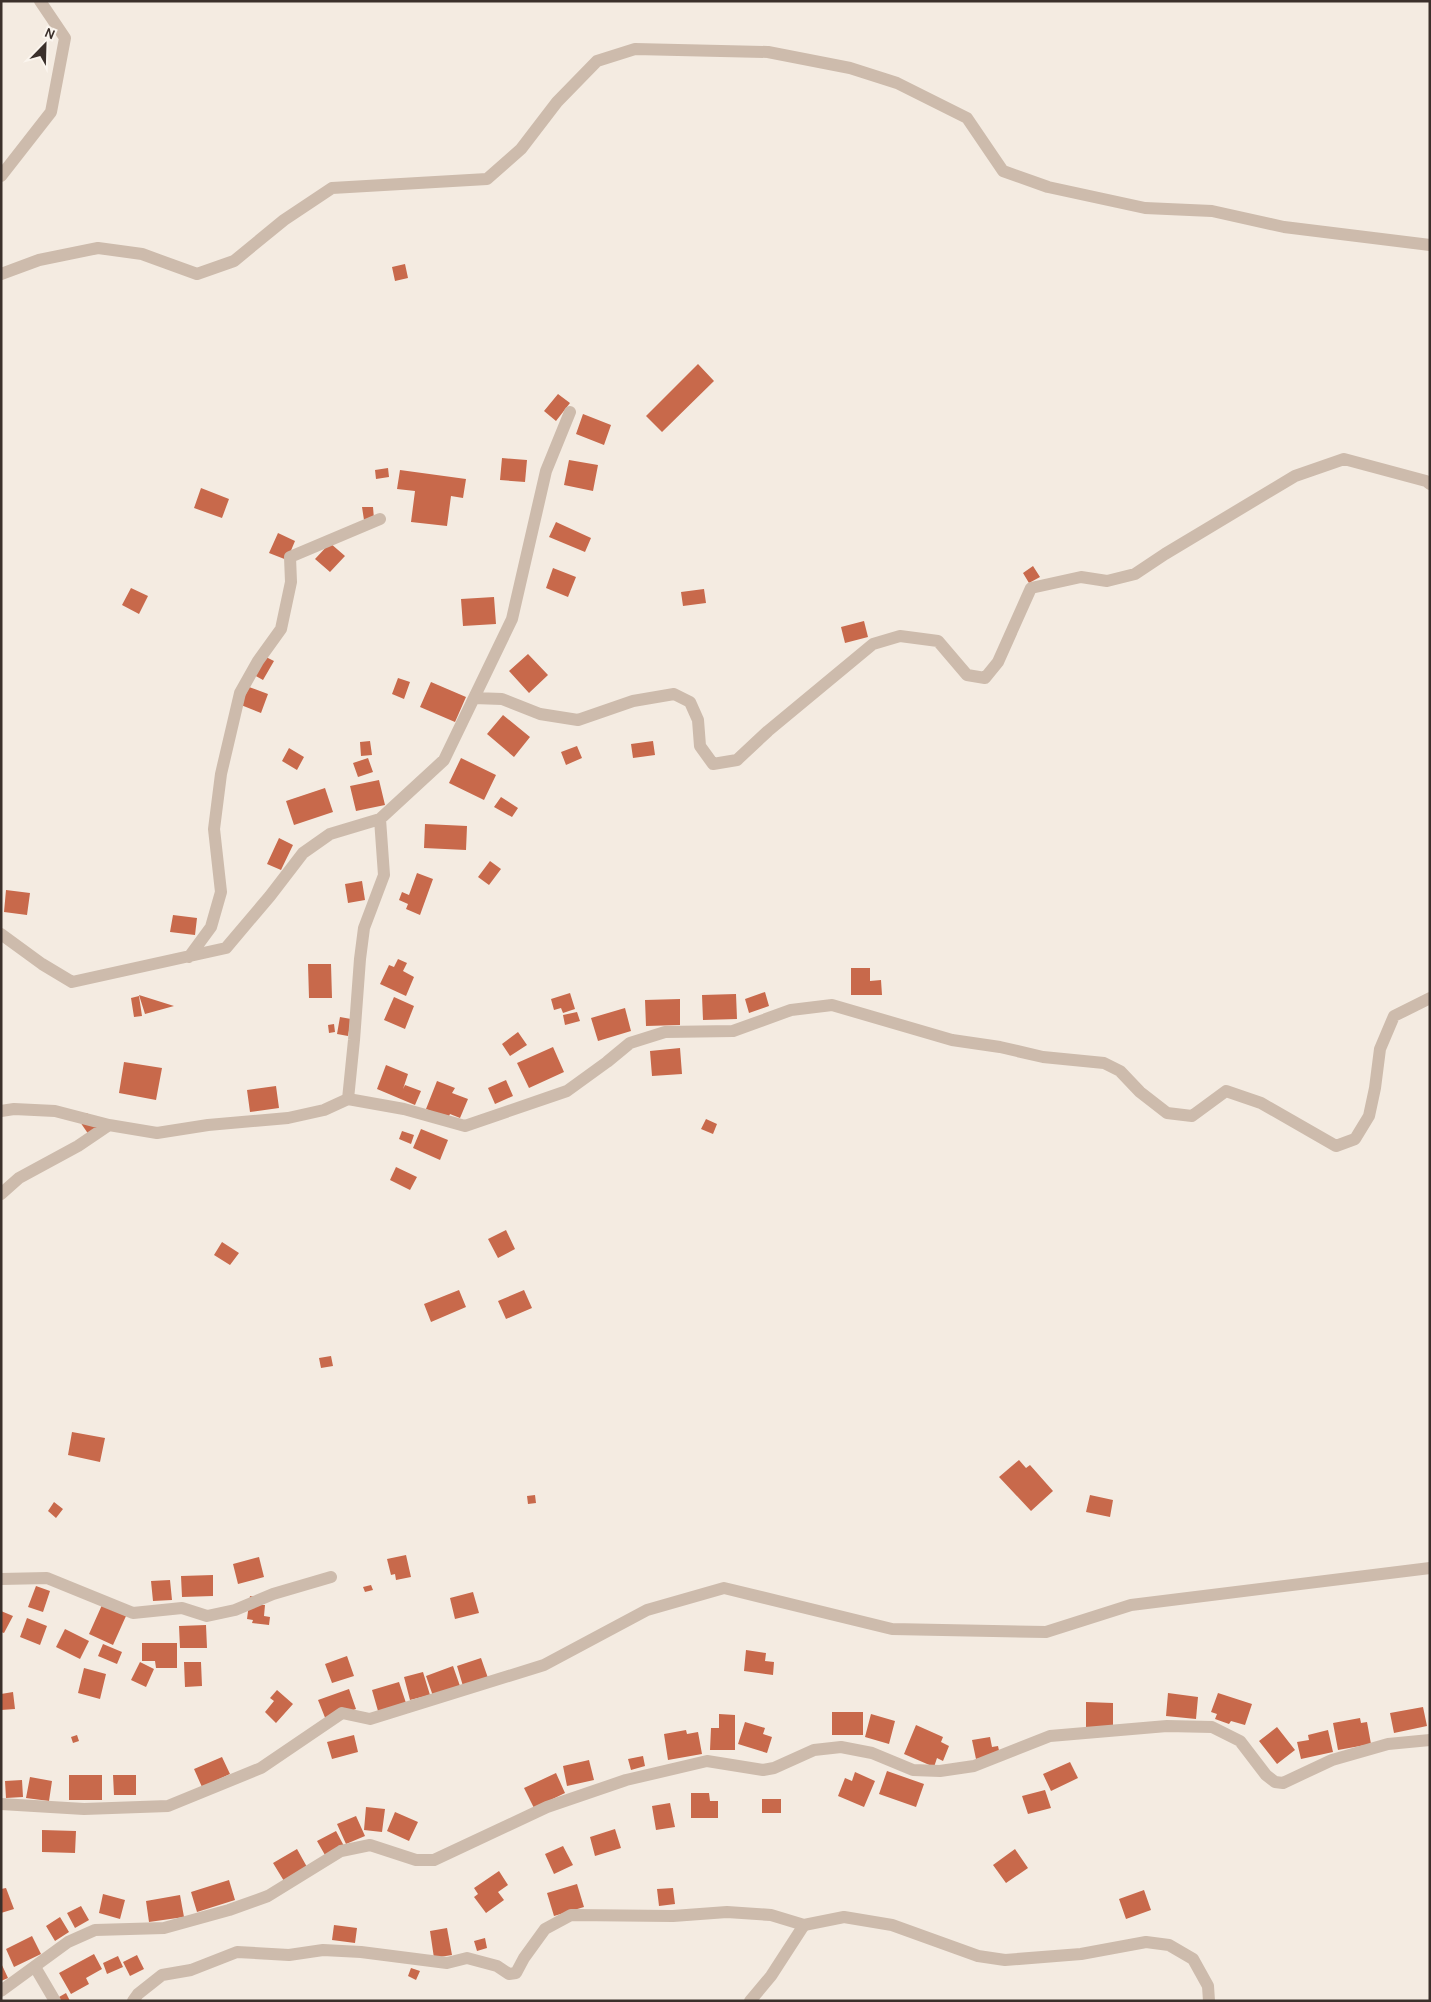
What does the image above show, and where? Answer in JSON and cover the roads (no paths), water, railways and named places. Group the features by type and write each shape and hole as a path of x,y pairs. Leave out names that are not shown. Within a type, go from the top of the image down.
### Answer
{"street":[{"path":"1,176 52,112 65,38 40,1"},
{"path":"1,274 40,260 98,248 142,254 197,274 234,260 284,220 332,188 487,179 521,149 557,102 597,61 635,49 768,52 850,68 897,83 967,118 1003,172 1048,187 1145,208 1212,211 1284,227 1430,245"},
{"path":"1,934 42,964 72,982 226,948 303,853 330,834 380,819 444,760 512,619 546,471 570,412"},
{"path":"474,698 502,699 540,714 578,720 633,701 674,694 690,702 698,720 700,746 713,764 737,760 768,731 873,644 900,636 938,641 967,675 985,678 998,662 1031,588 1081,577 1107,581 1135,574 1295,476 1344,459 1426,481 1430,484"},
{"path":"189,957 211,927 221,892 214,829 221,774 240,693 258,661 280,629 291,582 290,557 380,519"},
{"path":"348,1099 363,936 384,875 380,819"},
{"path":"1,1111 14,1109 55,1111 109,1125 156,1133 208,1125 288,1118 324,1110 348,1099 404,1109 465,1126 567,1090 630,1043 665,1032 733,1031 791,1010 832,1005 952,1040 1000,1047 1043,1057 1104,1063 1120,1071 1140,1092 1167,1113 1192,1116 1226,1091 1261,1103 1336,1146 1356,1139 1369,1116 1380,1049 1394,1016 1430,998"},
{"path":"1,1194 18,1178 78,1146 109,1125"},
{"path":"1,1804 84,1809 168,1806 261,1768 342,1713 370,1719 544,1665 647,1610 724,1588 892,1629 1046,1632 1131,1605 1430,1568"},
{"path":"1,1579 47,1578 133,1614 182,1608 207,1616 235,1610 273,1594 331,1577"},
{"path":"1,1991 68,1942 95,1930 164,1928 229,1910 268,1896 341,1851 370,1845 416,1860 434,1860 547,1807 626,1780 707,1761 763,1770 774,1768 814,1750 841,1747 872,1753 913,1770 940,1771 974,1766 1050,1736 1167,1726 1212,1727 1240,1741 1266,1775 1275,1782 1283,1783 1332,1760 1388,1744 1430,1740"},
{"path":"133,2001 138,1994 162,1975 191,1970 236,1952 289,1955 323,1950 361,1952 447,1963 467,1958 496,1966 509,1974 516,1973 524,1958 545,1929 571,1915 673,1916 727,1912 771,1915 804,1925 844,1917 892,1925 978,1956 1005,1960 1081,1954 1146,1942 1169,1945 1193,1959 1208,1986 1209,2001"},
{"path":"750,2001 771,1976 804,1925"},
{"path":"35,1967 56,2001"}]}
